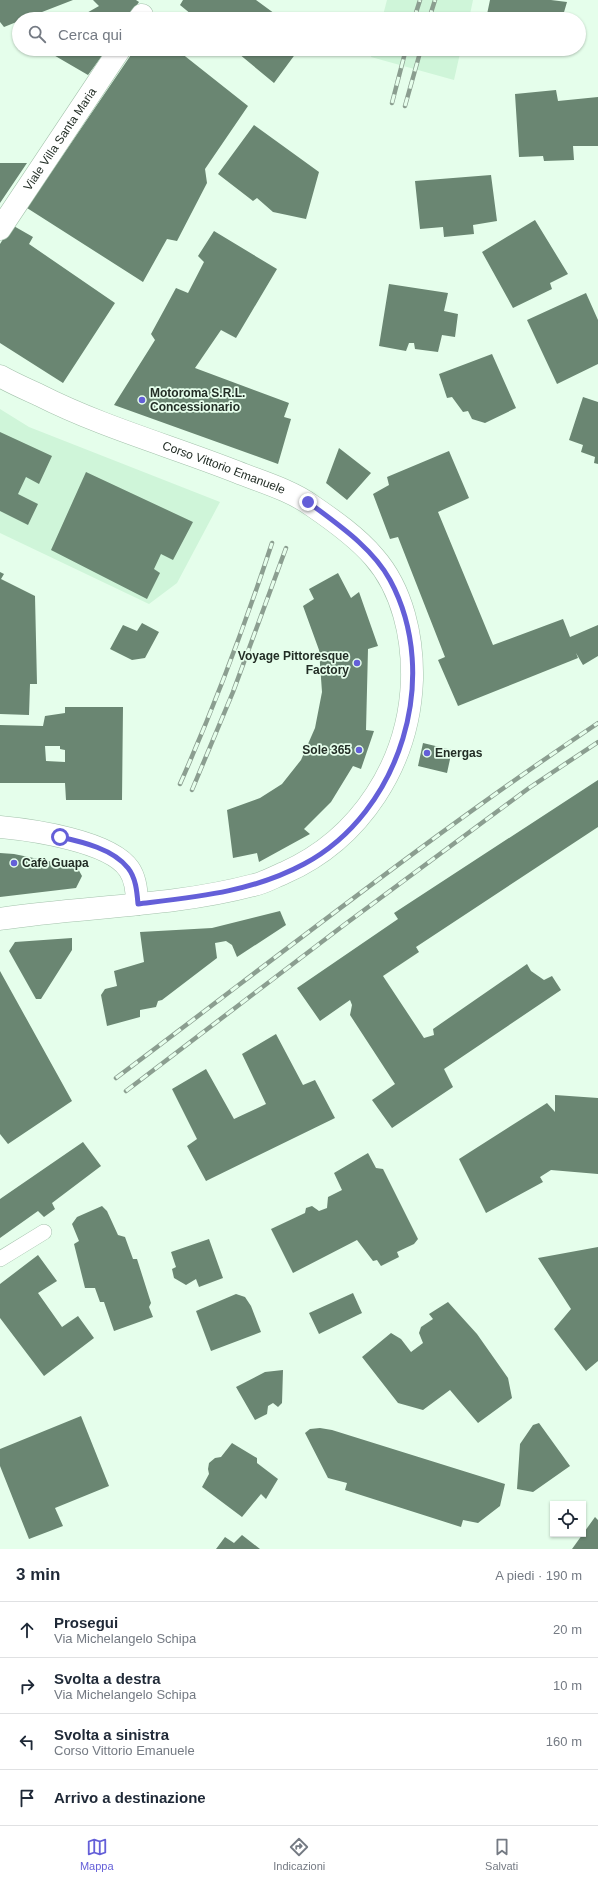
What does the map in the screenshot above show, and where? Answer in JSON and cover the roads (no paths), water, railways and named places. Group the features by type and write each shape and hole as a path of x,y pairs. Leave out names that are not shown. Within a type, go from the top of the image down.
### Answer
{"street":[{"name":"Viale Villa Santa Maria","path":"0,229 115,56"},
{"name":"Corso Vittorio Emanuele","path":"0,376 69,411 200,458 308,502 335,522 375,558 389,579 398,597 408,629 412,657 410,706 404,734 394,763 383,787 370,806 354,824 320,854 304,864 257,885 211,894 138,904 0,919"},
{"path":"0,827 36,831 86,843 104,851 128,868 134,880 138,904"}],"lane":[{"path":"0,1259 44,1232"}],"railway":[{"path":"416,12 420,0"},
{"path":"431,12 435,0"},
{"path":"392,103 404,56"},
{"path":"405,106 419,56"},
{"path":"180,784 229,665 272,543"},
{"path":"192,790 233,692 286,548"},
{"path":"116,1078 415,852 475,808 598,723"},
{"path":"126,1091 344,925 529,788 598,742"}],"place":[{"name":"Motoroma S.R.L. Concessionario","path":"142,400"},
{"name":"Voyage Pittoresque Factory","path":"357,663"},
{"name":"Sole 365","path":"359,750"},
{"name":"Energas","path":"427,753"},
{"name":"Cafè Guapa","path":"14,863"}]}
